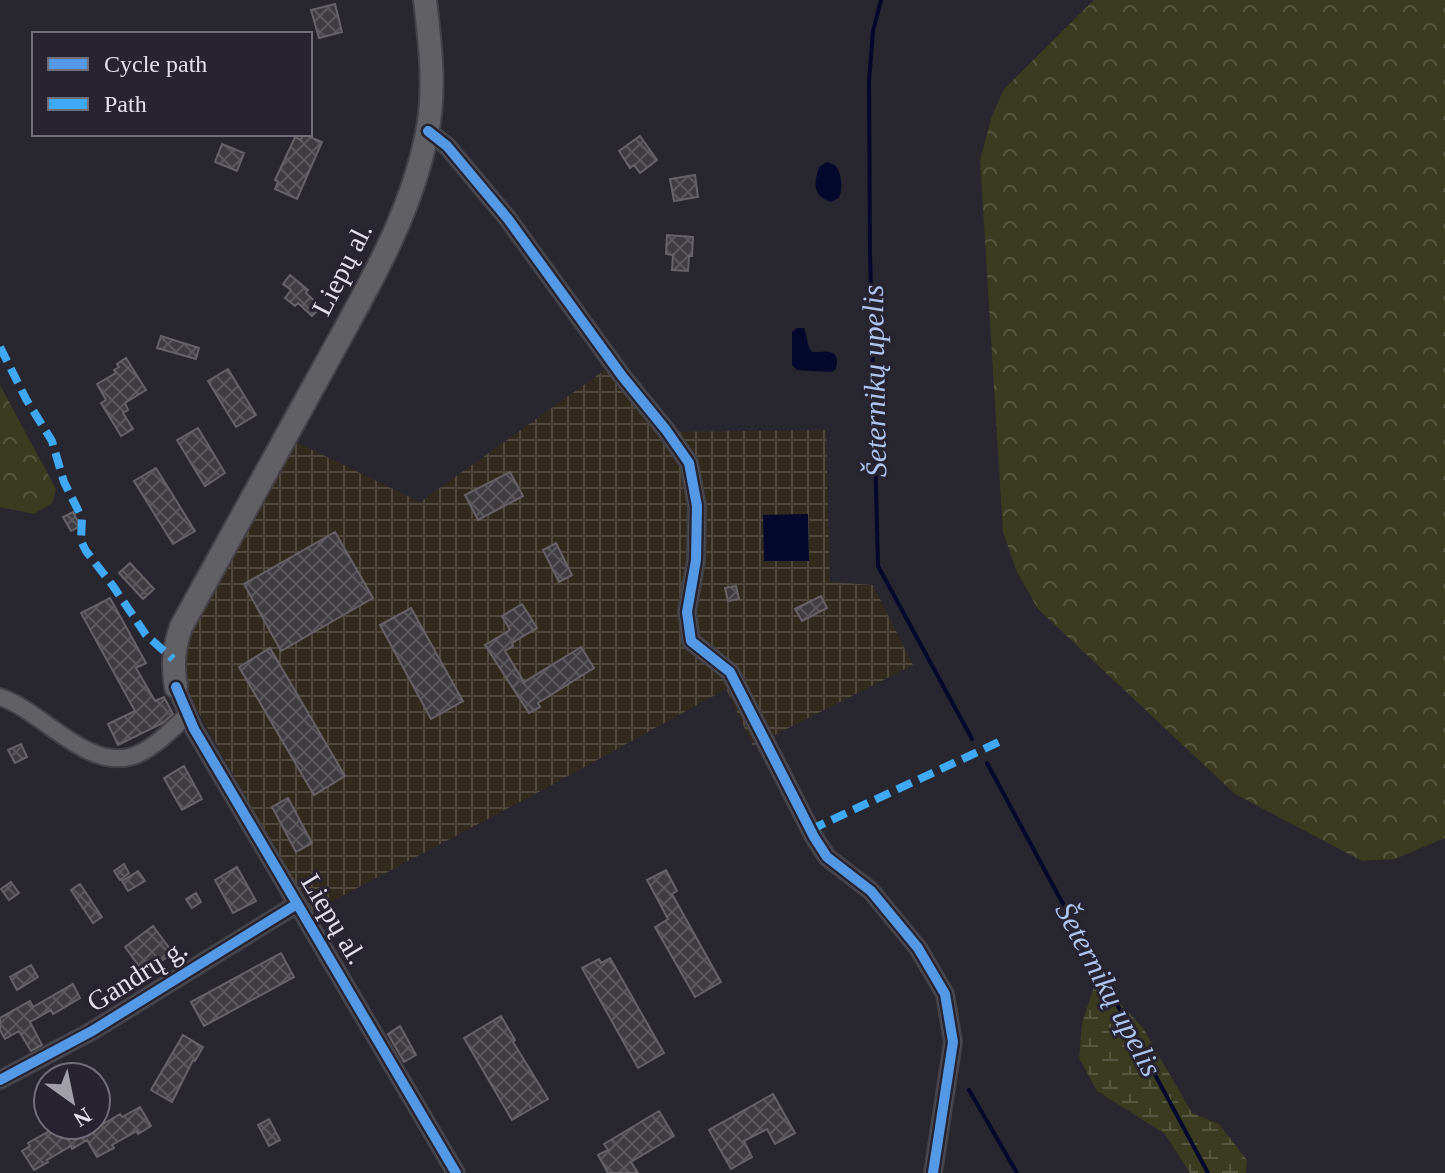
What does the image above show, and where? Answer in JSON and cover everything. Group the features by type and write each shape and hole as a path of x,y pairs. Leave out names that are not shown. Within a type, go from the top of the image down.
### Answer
{"main road":[{"name":"Liepų al.","path":"176,687 173,659 181,627 392,241 406,208 428,131 431,93 425,0"}],"street":[{"path":"428,131 447,146 508,219 689,463 697,506 696,560 687,612 691,641 730,672 827,857 871,891 918,948 945,994 953,1042 933,1173"},
{"name":"Liepų al.","path":"176,687 188,715 456,1173"},
{"path":"0,697 91,753 106,758 134,756 150,747 188,715"},
{"name":"Gandrų g.","path":"0,1080 92,1031 297,904"}],"shaded area":[{"path":"606,369 660,432 826,430 830,582 873,585 913,665 753,746 726,689 310,913 189,695 185,637 296,442 420,502"}],"green space":[{"path":"1094,0 1445,0 1445,838 1395,859 1362,861 1235,794 1038,609 1017,572 1003,532 980,160 992,116 1004,89"},
{"path":"0,385 56,489 52,503 34,514 0,507"},
{"path":"1097,978 1143,1028 1192,1113 1219,1124 1247,1160 1246,1173 1190,1173 1165,1134 1097,1091 1079,1058 1082,1023"}],"water":[{"path":"827,162 835,165 841,181 839,198 831,202 820,196 816,188 819,167"},
{"path":"804,328 812,352 835,354 836,369 832,372 797,370 792,365 792,332"},
{"path":"808,514 809,561 764,561 763,515"}],"building":[{"path":"335,4 342,32 319,38 311,10"},
{"path":"302,136 308,136 322,142 297,199 275,189 278,182 275,180 295,137 301,140"},
{"path":"640,136 657,160 640,173 634,165 630,168 619,151"},
{"path":"222,144 244,153 237,171 215,162"},
{"path":"695,175 698,197 674,201 670,179"},
{"path":"667,235 693,237 688,271 672,270 673,255 666,254"},
{"path":"290,275 308,290 306,293 321,307 312,316 298,303 295,306 285,298 291,290 283,284"},
{"path":"161,336 199,348 196,359 157,348"},
{"path":"126,358 146,390 125,403 128,410 123,413 133,429 121,436 101,403 106,400 97,384 116,373 117,364"},
{"path":"228,369 256,415 236,427 208,381"},
{"path":"198,428 225,473 205,486 177,440"},
{"path":"156,468 195,531 173,544 134,481"},
{"path":"510,472 523,496 478,520 465,495"},
{"path":"73,512 80,526 71,531 63,517"},
{"path":"335,532 373,598 281,651 244,584"},
{"path":"556,543 572,575 559,582 543,550"},
{"path":"130,563 154,589 143,599 119,573"},
{"path":"736,586 739,599 728,601 725,588"},
{"path":"821,596 827,608 802,621 795,609"},
{"path":"110,598 146,663 136,668 155,701 164,697 173,714 163,723 118,745 108,724 135,711 81,613"},
{"path":"522,604 537,628 512,643 513,646 505,651 524,682 581,647 594,668 538,703 540,707 529,713 485,645 510,630 502,616"},
{"path":"411,608 463,701 431,719 380,625"},
{"path":"270,648 345,776 314,795 239,667"},
{"path":"21,744 27,757 15,763 8,750"},
{"path":"184,766 202,799 182,810 164,778"},
{"path":"288,798 312,843 296,852 272,807"},
{"path":"124,864 129,873 120,880 114,871"},
{"path":"237,867 256,901 233,913 215,880"},
{"path":"666,870 677,891 672,894 721,982 695,997 655,927 668,919 647,880"},
{"path":"138,871 145,881 128,891 122,881"},
{"path":"11,882 19,893 9,900 1,889"},
{"path":"80,884 102,917 93,923 71,890"},
{"path":"196,893 201,902 192,908 186,899"},
{"path":"153,926 173,953 144,973 125,947"},
{"path":"281,953 294,977 204,1026 191,1002"},
{"path":"610,958 664,1053 638,1068 582,968 599,959 601,963"},
{"path":"31,965 38,977 17,990 10,977"},
{"path":"73,984 80,998 53,1014 51,1010 30,1022 42,1045 31,1051 19,1031 5,1039 0,1030 0,1018 30,1001 33,1007"},
{"path":"501,1016 548,1099 512,1120 464,1038"},
{"path":"400,1026 416,1055 404,1062 388,1034"},
{"path":"183,1035 203,1047 172,1102 151,1090"},
{"path":"773,1094 795,1133 775,1144 767,1129 744,1141 752,1157 731,1169 709,1130"},
{"path":"140,1107 151,1126 112,1145 114,1148 97,1157 88,1141 112,1141 112,1119 120,1114 122,1117"},
{"path":"659,1111 674,1136 631,1162 638,1173 608,1173 598,1155 608,1150 604,1144"},
{"path":"269,1119 280,1140 269,1146 258,1125"},
{"path":"85,1141 72,1149 71,1146 34,1170 22,1151 30,1146 28,1143"}],"waterway":[{"name":"Šeternikų upelis","path":"881,0 873,31 869,81 878,566 972,739"},
{"name":"Šeternikų upelis","path":"987,763 1208,1173"},
{"path":"969,1090 1017,1173"}],"marked path":[{"path":"0,347 26,399 52,441 64,482 82,518 81,541 86,551 146,635 173,659"},
{"path":"810,830 1001,741"}],"cycle path":[{"path":"428,131 447,146 508,219 689,463 697,506 696,560 687,612 691,641 730,672 827,857 871,891 918,948 945,994 953,1042 933,1173"},
{"path":"176,687 194,729 456,1173"},
{"path":"0,1080 92,1031 297,904"}]}
